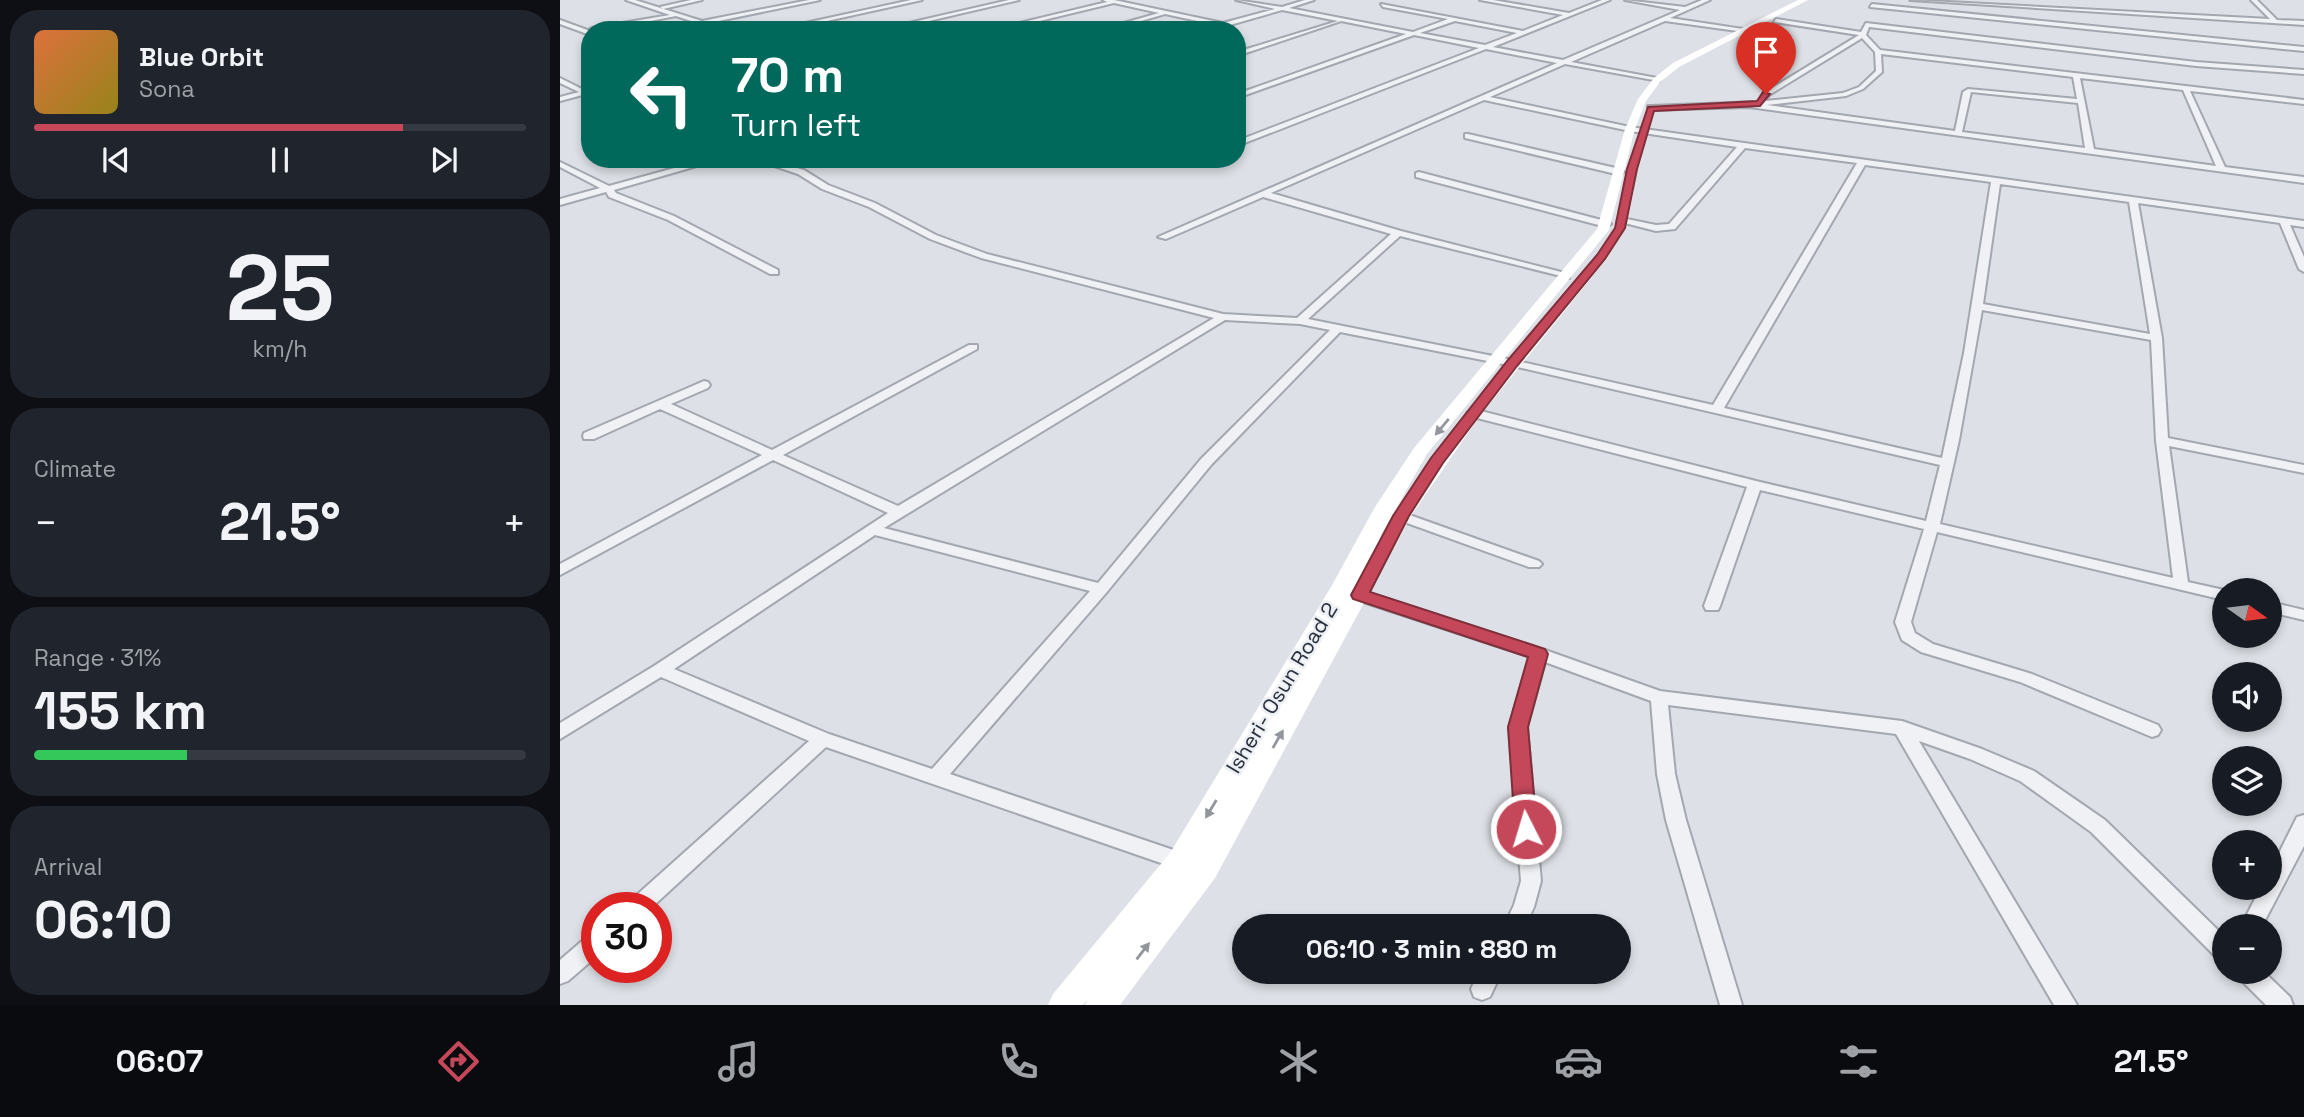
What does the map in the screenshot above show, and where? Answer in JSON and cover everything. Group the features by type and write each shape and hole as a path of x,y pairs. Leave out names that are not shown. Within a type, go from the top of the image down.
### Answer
{"main road":[{"name":"Isheri- Osun Road 2","path":"1064,1005 1180,861 1342,587 1385,507 1420,452 1505,362 1565,276 1614,223 1620,172 1637,130 1641,101 1657,80 1692,55 1804,0"},
{"path":"1101,1005 1205,869 1360,595 1401,516 1437,461 1473,413 1505,362 1601,257 1614,223 1637,130 1665,81 1682,68 1813,0"}],"street":[{"path":"629,0 696,21"},
{"path":"656,8 699,0"},
{"path":"711,21 817,0"},
{"path":"819,21 919,0"},
{"path":"922,21 1016,0"},
{"path":"1238,0 1657,80"},
{"path":"1237,21 1311,0"},
{"path":"1483,0 1568,14"},
{"path":"1246,141 1607,0"},
{"path":"1628,0 1686,9"},
{"path":"1163,236 1707,0"},
{"path":"1913,0 2023,3 2119,13 2304,23"},
{"path":"2254,0 2276,22"},
{"path":"1029,21 1109,1 1205,21"},
{"path":"1760,104 1766,94 1863,34 1874,3 2304,49"},
{"path":"1383,5 1524,32"},
{"path":"2113,6 2119,13"},
{"path":"1136,21 1167,13"},
{"path":"647,21 682,15"},
{"path":"1246,93 1454,19"},
{"path":"1663,19 1743,31"},
{"path":"1246,51 1343,20"},
{"path":"1651,108 1749,105 1844,95 1861,88 1879,72 1881,65 1878,52 1863,34 1776,21"},
{"path":"560,22 581,29"},
{"path":"1866,25 2196,64 2304,72"},
{"path":"1878,52 2304,102"},
{"path":"2076,75 2090,151"},
{"path":"560,79 581,90"},
{"path":"2185,87 2222,169"},
{"path":"1958,134 1967,92 1970,90 2080,101"},
{"path":"560,99 581,95"},
{"path":"573,97 581,99"},
{"path":"1484,98 1637,130 2304,224"},
{"path":"1749,105 2304,180"},
{"path":"1468,136 1620,172"},
{"path":"1419,175 1614,223 1672,227 1743,145"},
{"path":"1717,409 1863,162"},
{"path":"560,164 610,190 612,195 671,218 774,272"},
{"path":"560,202 686,168"},
{"path":"787,168 800,172 825,187 872,205 933,237 984,256 1223,317 1300,321 1338,328 1505,362 1947,463"},
{"path":"1996,180 1979,306 1947,463 1932,526 1903,622 1909,636 1927,648 2026,678 2152,730"},
{"path":"1264,194 1398,233 1565,276"},
{"path":"2133,199 2156,338 2162,441 2181,584"},
{"path":"2284,221 2304,269"},
{"path":"1300,321 1398,233"},
{"path":"1979,306 2156,338"},
{"path":"560,732 660,670 899,512 1223,317"},
{"path":"937,776 1101,589 1206,463 1338,328"},
{"path":"560,570 973,346"},
{"path":"589,436 704,385"},
{"path":"662,405 899,512"},
{"path":"1473,413 1755,485 2212,592"},
{"path":"2162,441 2304,469"},
{"path":"1712,606 1755,485"},
{"path":"1401,516 1534,564"},
{"path":"874,530 1101,589"},
{"path":"1360,595 1659,697 1902,727 1976,754 2027,776 2098,825 2212,938"},
{"path":"2282,610 2304,615"},
{"path":"1520,914 1531,881 1518,727 1539,654"},
{"path":"660,670 823,739 1205,869"},
{"path":"1659,697 1666,774 1675,821 1731,1005"},
{"path":"1902,727 2066,1005"},
{"path":"655,892 823,739"},
{"path":"2258,914 2301,835 2304,823"},
{"path":"560,974 581,956"},
{"path":"2260,984 2282,1005"}],"route":[{"path":"1526,829 1518,727 1539,654 1360,595 1401,516 1437,461 1513,363 1601,257 1620,228 1632,169 1651,108 1760,104 1766,94"}]}
